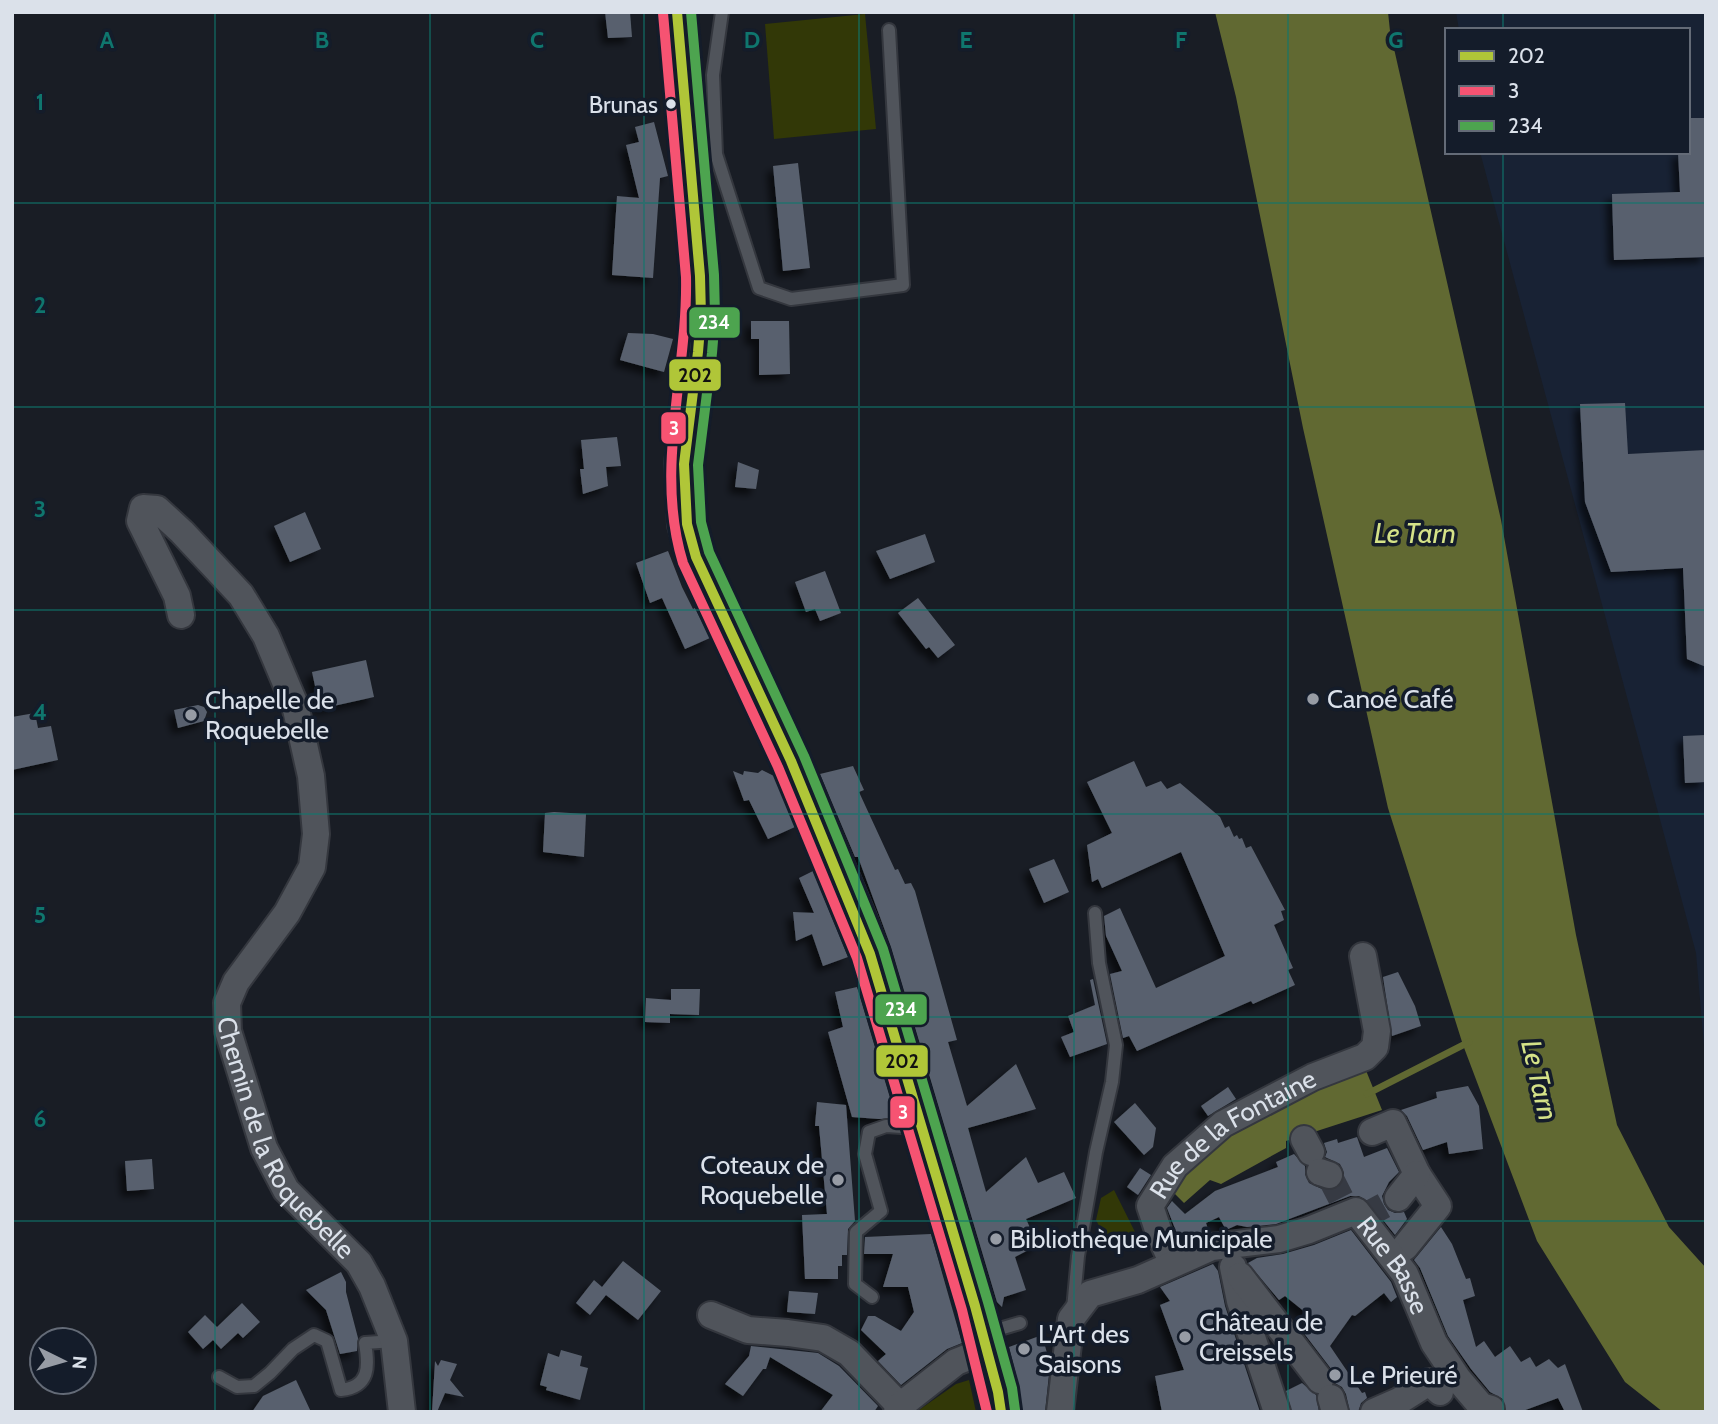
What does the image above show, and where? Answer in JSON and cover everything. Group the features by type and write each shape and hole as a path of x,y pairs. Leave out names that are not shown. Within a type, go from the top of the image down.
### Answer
{"main road":[{"path":"677,12 698,75 697,229 701,316 684,464 687,524 696,557 791,761 859,921 984,1342 1001,1412"}],"street":[{"name":"Chemin de la Roquebelle","path":"181,615 177,596 140,521 143,508 157,509 241,595 266,636 295,705 311,776 316,834 312,867 287,913 236,982 227,1003 228,1031 264,1149 286,1190 359,1263 372,1286 394,1341 402,1412"},
{"name":"Rue de la Fontaine","path":"1173,1264 1150,1206 1175,1166 1223,1124 1314,1077 1366,1057 1375,1046 1377,1031 1363,956"},
{"path":"1372,1132 1392,1123 1417,1174 1438,1206 1399,1255"},
{"path":"1398,1198 1417,1174"},
{"name":"Rue Basse","path":"1173,1264 1212,1247 1279,1239 1356,1211 1399,1255 1434,1343 1443,1385 1490,1409"},
{"path":"1060,1412 1071,1320 1090,1294 1138,1280 1173,1264"},
{"path":"1275,1411 1240,1301 1233,1267 1329,1397"},
{"path":"711,1315 748,1330 823,1338 849,1353 898,1409 984,1342"},
{"path":"1374,1412 1443,1385"}],"lane":[{"path":"722,12 698,75 716,154 759,288 791,299 903,285 889,30"},
{"path":"1071,1320 1096,1152 1112,1082 1116,1045 1099,963 1095,913"},
{"path":"872,1297 855,1284 856,1232 881,1211 865,1154 869,1132 886,1126 922,1129"},
{"path":"984,1342 1020,1323"},
{"path":"219,1377 237,1387 254,1386 293,1349 314,1335 327,1341 341,1390 354,1389 362,1381 368,1364 365,1343 394,1341"}],"shaded area":[{"path":"1456,12 1706,12 1706,1069 1696,953 1481,154 1690,154 1690,28 1459,28"},
{"path":"865,14 876,129 774,139 765,24"},
{"path":"1114,1190 1135,1232 1108,1243 1096,1220 1101,1198"},
{"path":"969,1380 976,1412 920,1412 919,1410 956,1384"}],"water":[{"name":"Le Tarn","path":"1215,12 1388,12 1390,31 1501,520 1576,935 1617,1125 1669,1227 1706,1268 1706,1412 1663,1412 1625,1382 1537,1241 1463,1045 1388,808 1303,428 1236,97"},
{"path":"1365,1068 1382,1110 1286,1141 1286,1148 1221,1184 1210,1180 1184,1203 1168,1187 1217,1134"}],"building":[{"path":"605,12 630,12 632,37 608,38"},
{"path":"1690,118 1706,118 1706,257 1614,260 1612,194 1680,192 1678,154 1690,154"},
{"path":"654,122 668,176 660,178 653,278 612,275 617,196 639,198 626,145 639,142 635,127"},
{"path":"798,163 810,268 783,271 773,166"},
{"path":"751,321 789,321 790,374 759,375 759,339 751,339"},
{"path":"628,333 653,334 673,339 664,372 620,360"},
{"path":"1625,403 1628,454 1706,450 1706,667 1687,659 1683,568 1611,572 1585,502 1580,404"},
{"path":"617,437 621,466 606,467 608,486 583,494 581,440"},
{"path":"738,462 759,470 756,489 735,487"},
{"path":"305,512 321,549 290,562 274,526"},
{"path":"925,534 935,562 890,579 876,551"},
{"path":"668,551 682,587 710,638 685,649 662,598 650,603 636,563"},
{"path":"825,571 841,613 820,621 815,609 806,612 795,582"},
{"path":"918,598 955,645 938,658 929,647 926,649 898,613"},
{"path":"366,660 374,697 320,709 312,672"},
{"name":"Chapelle de Roquebelle","path":"198,705 204,707 207,712 204,721 178,728 174,710"},
{"path":"35,713 38,728 51,726 58,760 12,770 12,717"},
{"path":"1706,735 1706,782 1685,783 1683,736"},
{"path":"1134,761 1146,787 1161,781 1167,789 1180,783 1220,817 1225,828 1229,826 1234,837 1237,835 1239,839 1242,838 1246,848 1251,846 1285,910 1281,911 1284,920 1274,925 1293,968 1288,970 1295,985 1253,1004 1251,1001 1137,1051 1129,1036 1123,1038 1110,974 1122,971 1106,936 1104,916 1120,908 1156,988 1225,956 1181,852 1102,888 1098,879 1092,882 1087,845 1112,833 1087,782"},
{"path":"853,766 864,790 859,792 895,870 898,869 905,884 911,883 915,891 957,1040 948,1042 967,1106 1016,1064 1036,1109 968,1128 986,1192 1026,1157 1038,1183 1064,1172 1076,1198 1026,1219 1038,1245 1015,1257 1026,1290 1004,1297 1002,1307 997,1302 891,947 858,857 855,857 820,774"},
{"path":"762,770 774,776 795,827 768,839 749,800 744,801 733,771 743,775 744,771 758,773"},
{"path":"545,813 586,814 584,857 543,852"},
{"path":"1054,859 1069,892 1044,903 1029,869"},
{"path":"813,871 848,957 823,966 812,934 796,941 793,912 814,913 799,878"},
{"path":"1398,972 1415,1006 1421,1026 1392,1036 1383,977"},
{"path":"1093,979 1107,1044 1070,1057 1061,1037 1074,1032 1068,1016 1095,1005 1090,980"},
{"path":"857,987 896,1118 852,1117 828,1032 843,1027 835,992"},
{"path":"671,989 700,989 699,1015 670,1014 670,1023 645,1022 646,998 671,1000"},
{"path":"1468,1086 1479,1106 1483,1149 1449,1154 1447,1142 1423,1150 1407,1116 1401,1110 1437,1098 1436,1092"},
{"path":"1228,1087 1236,1099 1208,1116 1201,1106"},
{"path":"817,1102 846,1105 855,1221 848,1229 847,1255 842,1255 842,1266 838,1266 838,1279 805,1279 802,1215 827,1214 819,1126 815,1126"},
{"path":"1135,1103 1156,1128 1153,1147 1144,1155 1114,1122"},
{"path":"1357,1137 1364,1157 1387,1148 1399,1172 1389,1182 1382,1196 1388,1210 1395,1213 1404,1212 1407,1219 1395,1235 1368,1201 1359,1196 1350,1196 1276,1224 1247,1227 1237,1225 1226,1230 1219,1217 1206,1223 1209,1232 1181,1244 1167,1208 1172,1201 1185,1214 1215,1191 1278,1167 1276,1162 1294,1154 1305,1166 1309,1183 1324,1190 1333,1190 1344,1181 1344,1173 1340,1164 1325,1157 1327,1152 1324,1143 1337,1139 1338,1143"},
{"path":"152,1159 154,1189 127,1191 125,1161"},
{"path":"1140,1168 1151,1175 1138,1195 1127,1187"},
{"path":"1441,1227 1452,1244 1466,1279 1470,1278 1475,1296 1463,1300 1476,1347 1484,1341 1495,1357 1510,1346 1521,1362 1530,1357 1536,1367 1549,1359 1558,1368 1565,1364 1583,1412 1565,1412 1558,1398 1520,1412 1506,1412 1503,1399 1490,1392 1471,1369 1448,1336 1420,1268 1414,1260"},
{"path":"1351,1230 1391,1282 1397,1297 1391,1302 1384,1293 1355,1316 1352,1315 1330,1346 1362,1393 1365,1392 1367,1398 1361,1403 1358,1412 1350,1412 1342,1387 1335,1383 1332,1370 1303,1332 1316,1321 1285,1296 1279,1300 1248,1263 1257,1258 1314,1245"},
{"path":"931,1234 962,1343 947,1349 901,1385 878,1361 886,1354 861,1330 868,1316 875,1316 901,1331 914,1312 908,1287 883,1287 893,1254 864,1254 865,1237"},
{"path":"623,1261 661,1291 638,1320 606,1295 590,1315 576,1303 594,1280 602,1287"},
{"path":"1213,1264 1218,1271 1225,1306 1260,1412 1162,1412 1155,1376 1184,1370 1160,1305 1170,1301 1160,1287"},
{"path":"341,1272 346,1282 358,1338 357,1351 340,1354 326,1310 306,1290"},
{"path":"789,1291 818,1293 815,1314 787,1312"},
{"path":"242,1303 260,1322 243,1338 238,1333 221,1349 213,1340 203,1349 188,1332 205,1315 217,1327"},
{"path":"1042,1335 1047,1353 1051,1355 1045,1412 1022,1412 1019,1386 1009,1347"},
{"path":"751,1346 818,1353 839,1366 878,1406 874,1412 820,1412 833,1395 770,1357 766,1369 763,1369 743,1396 725,1384 749,1356"},
{"path":"561,1350 582,1356 580,1366 588,1368 580,1400 546,1390 547,1387 540,1385 548,1353 559,1357"},
{"path":"441,1360 457,1364 450,1380 464,1397 445,1393 437,1412 432,1412 435,1361 438,1366"},
{"path":"296,1380 311,1412 252,1412 263,1396"},
{"path":"1302,1383 1316,1395 1319,1412 1292,1412 1286,1391"}],"waterway":[{"path":"1367,1094 1469,1042"}],"tunnel":[{"path":"1329,1175 1349,1214"},
{"path":"1361,1218 1398,1198"}],"transit line":[{"name":"202","path":"677,12 700,276 701,316 684,464 687,524 696,557 791,761 870,954 975,1306 1001,1412"},
{"name":"234","path":"691,12 714,275 715,316 698,465 701,522 709,552 804,756 883,949 988,1302 1012,1388 1015,1410"},
{"name":"3","path":"663,13 686,277 672,456 675,528 683,563 778,767 857,958 962,1310 987,1412"}],"place":[{"name":"Brunas","path":"671,104"},
{"name":"Canoé Café","path":"1313,699"},
{"name":"Chapelle de Roquebelle","path":"191,715"},
{"name":"Coteaux de Roquebelle","path":"838,1180"},
{"name":"Bibliothèque Municipale","path":"996,1239"},
{"name":"Château de Creissels","path":"1185,1337"},
{"name":"L'Art des Saisons","path":"1024,1349"},
{"name":"Le Prieuré","path":"1335,1375"}]}
